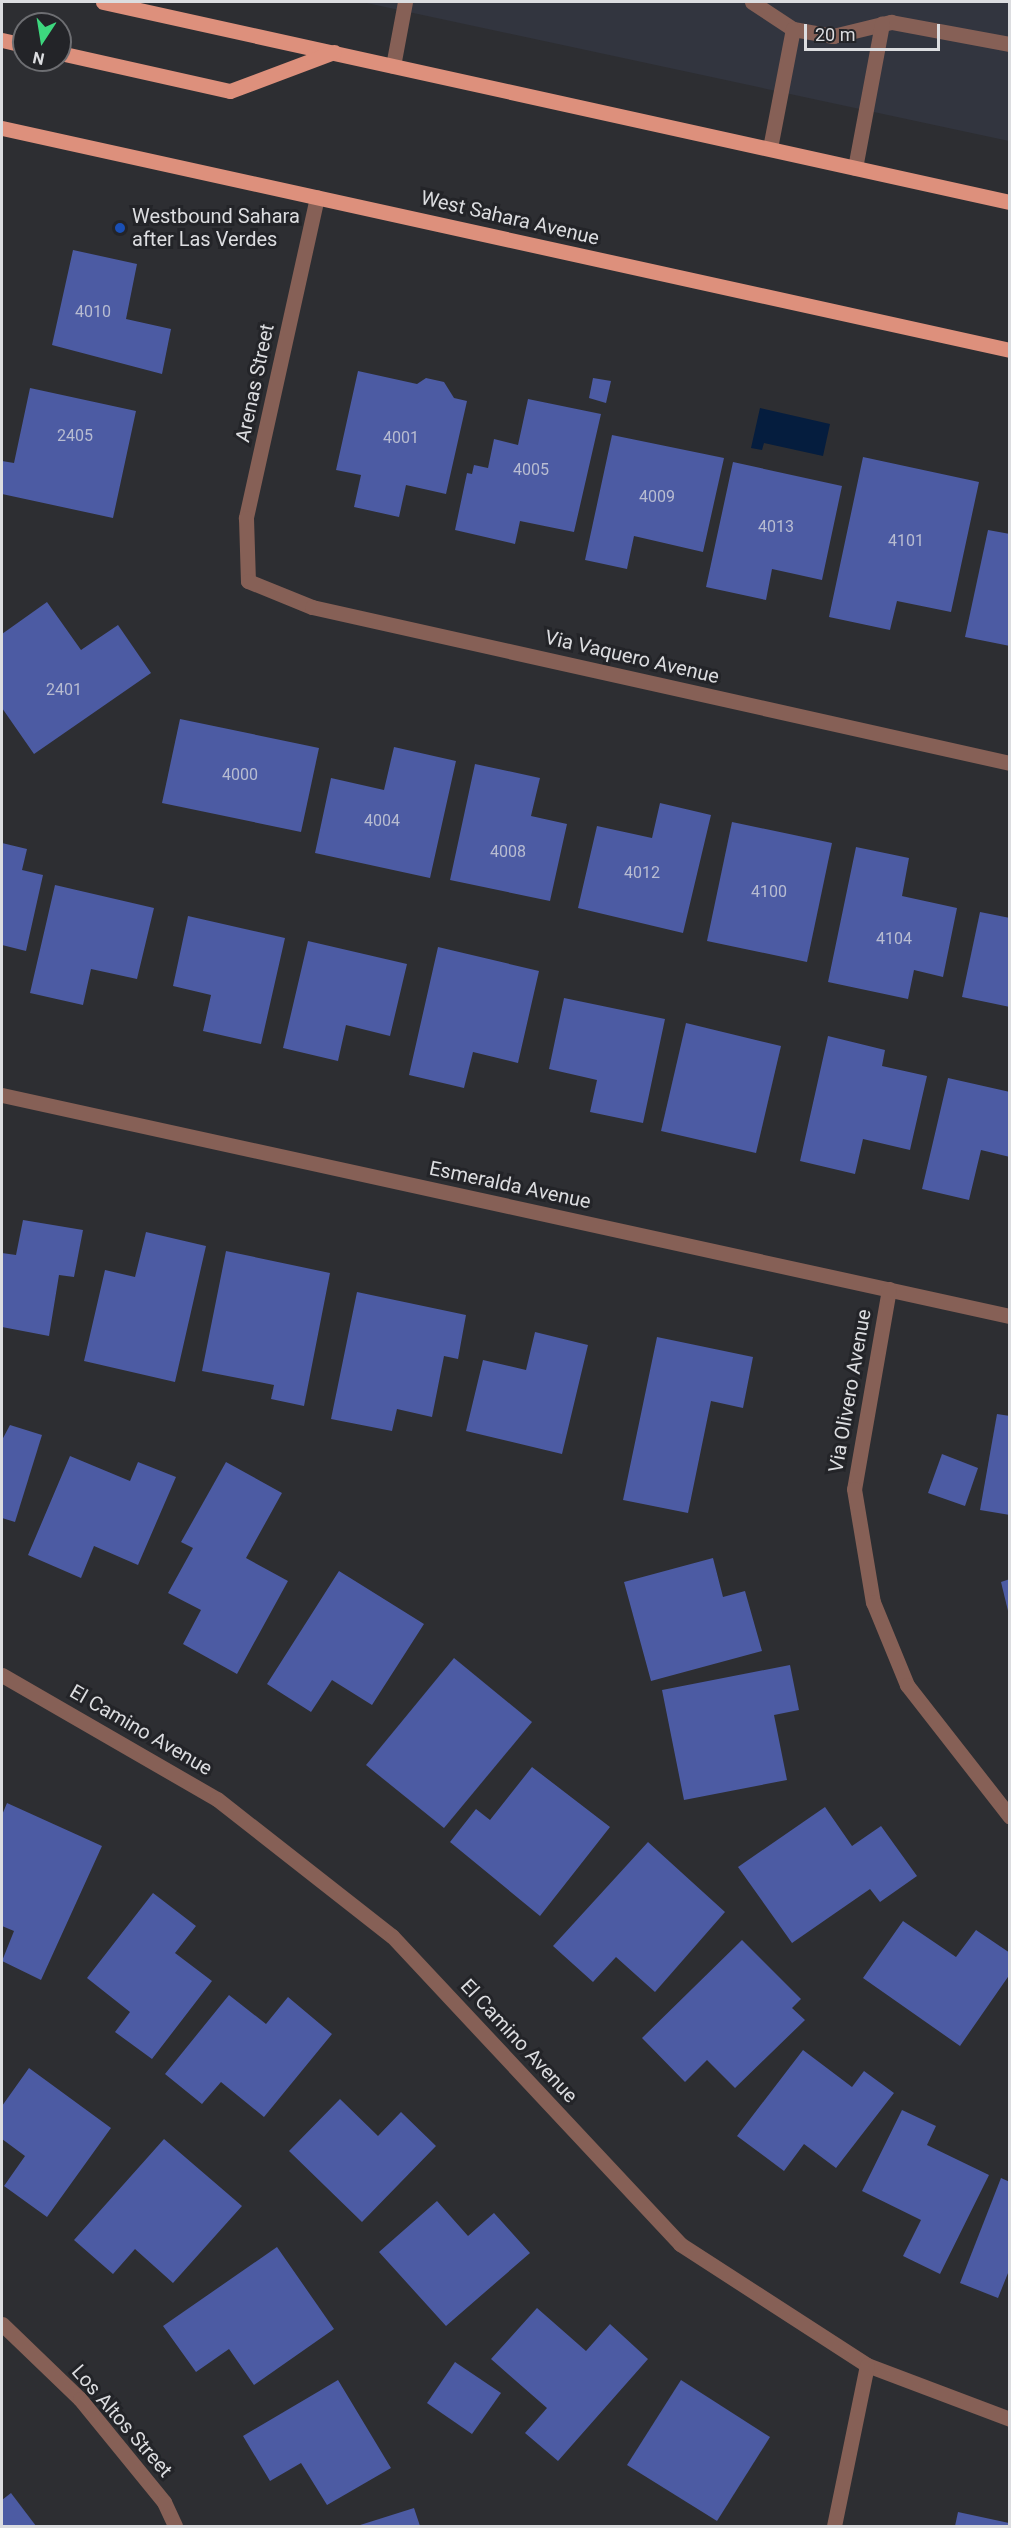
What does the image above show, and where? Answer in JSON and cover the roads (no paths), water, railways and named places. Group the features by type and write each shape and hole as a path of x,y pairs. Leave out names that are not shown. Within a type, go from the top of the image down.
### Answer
{"main road":[{"path":"103,2 1010,202"},
{"path":"72,56 230,91 333,52"},
{"name":"West Sahara Avenue","path":"2,128 1010,350"}],"street":[{"path":"393,66 405,2"},
{"path":"752,2 794,29 833,36 882,24 1010,44"},
{"path":"855,168 882,24"},
{"path":"770,148 794,29"},
{"name":"Arenas Street","path":"248,581 246,518 317,197"},
{"name":"Via Vaquero Avenue","path":"248,581 312,607 1010,763"},
{"name":"Esmeralda Avenue","path":"2,1095 1010,1316"},
{"name":"Via Olivero Avenue","path":"889,1289 854,1489 873,1602 907,1685 1010,1817"},
{"name":"El Camino Avenue","path":"2,1675 217,1799 383,1929 680,2244 867,2365 1010,2419"},
{"name":"Los Altos Street","path":"2,2324 80,2399 164,2502 175,2526"},
{"path":"834,2526 867,2365"}],"water":[{"path":"760,408 830,424 823,456 764,443 762,450 751,448"}],"place":[{"name":"Westbound Sahara after Las Verdes","path":"120,228"}]}
